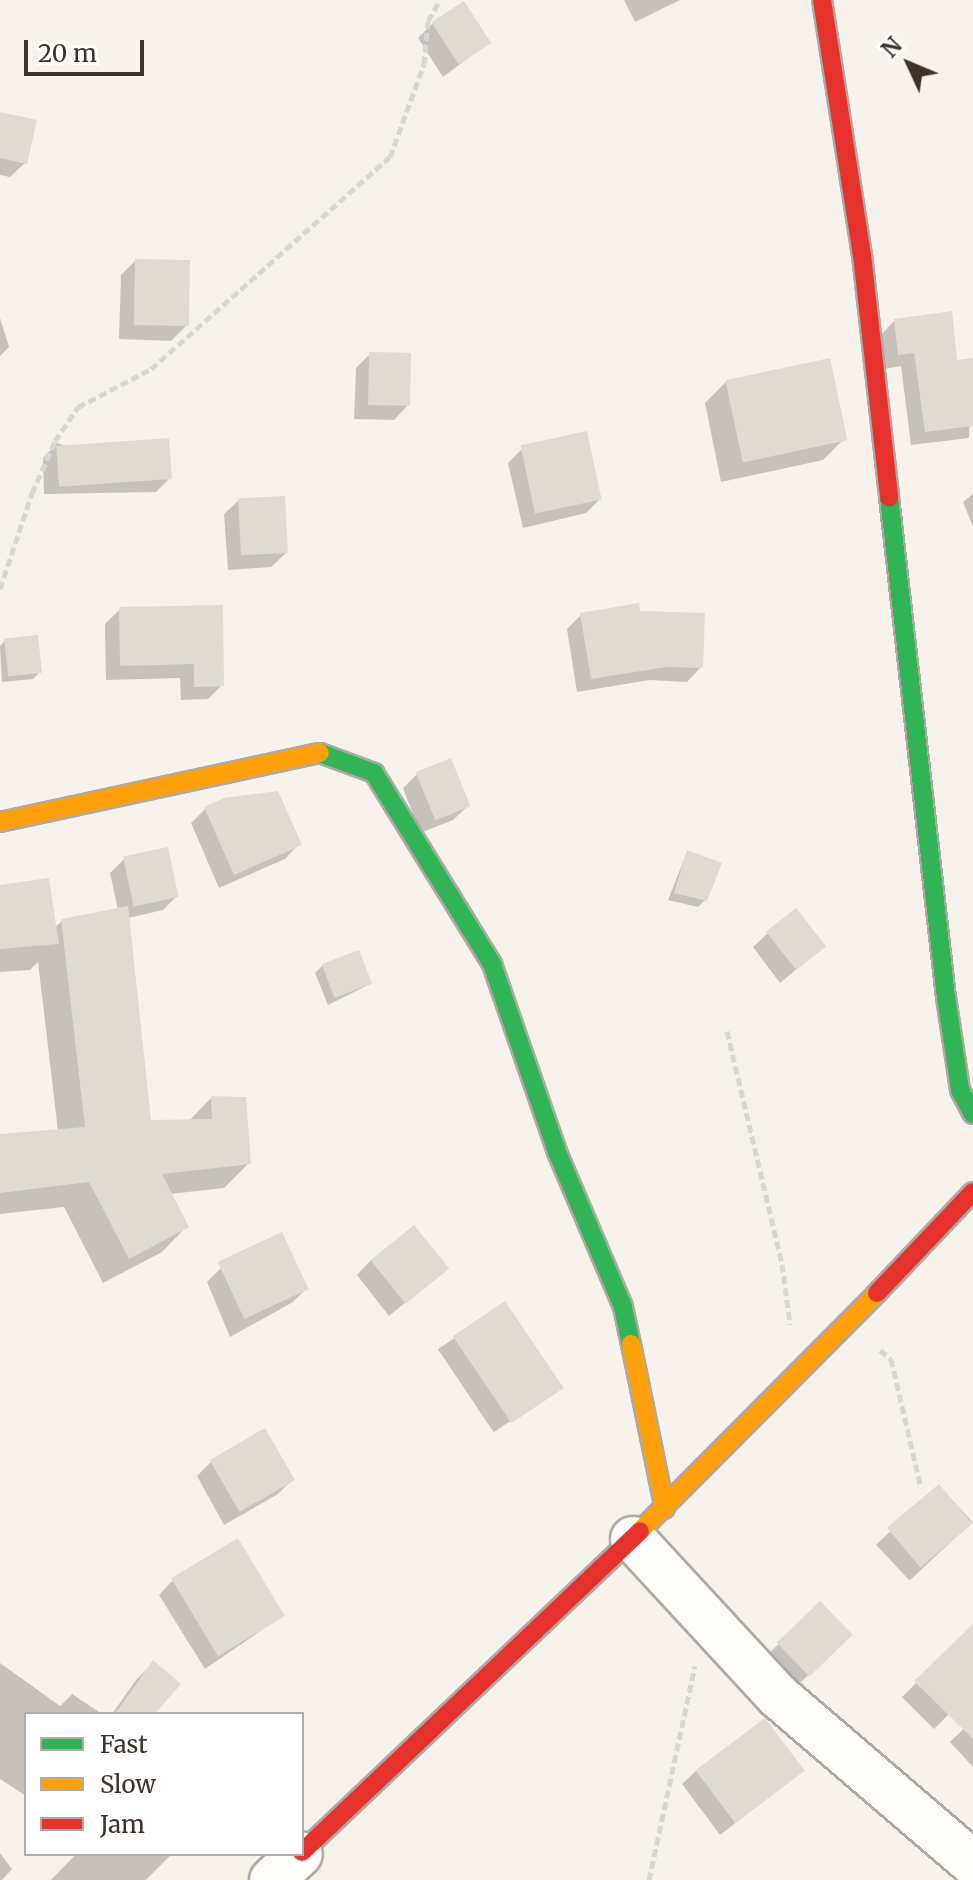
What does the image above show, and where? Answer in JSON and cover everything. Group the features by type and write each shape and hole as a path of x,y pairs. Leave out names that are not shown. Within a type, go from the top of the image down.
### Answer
{"street":[{"path":"822,0 862,255 946,997 960,1090 973,1114"},
{"path":"0,822 187,778 272,767 314,751 374,773 492,964 557,1152 623,1307 665,1509"},
{"path":"304,1850 665,1509 973,1192"},
{"path":"633,1539 707,1614 778,1696 973,1863"},
{"path":"272,1880 298,1856"}],"path":[{"path":"0,589 38,480 55,441 78,407 151,369 390,157 424,64 428,21 440,0"},
{"path":"727,1031 782,1264 796,1376"},
{"path":"843,1329 868,1338 891,1359 921,1488"},
{"path":"649,1880 707,1614"}],"building":[{"path":"464,1 491,43 459,64 431,22"},
{"path":"0,112 37,120 27,164 0,158"},
{"path":"135,259 190,260 189,326 134,325"},
{"path":"952,311 957,360 973,358 973,426 925,432 914,353 898,355 894,319"},
{"path":"369,352 411,353 410,406 368,405"},
{"path":"830,358 847,440 743,462 725,380"},
{"path":"587,431 602,499 535,514 520,445"},
{"path":"169,438 172,479 59,487 56,446"},
{"path":"285,496 288,553 241,555 238,498"},
{"path":"639,603 640,611 705,613 703,668 666,667 591,679 580,613"},
{"path":"223,605 224,686 194,687 194,664 120,666 119,607"},
{"path":"38,635 42,673 8,676 4,639"},
{"path":"451,758 470,806 435,820 416,772"},
{"path":"278,791 302,845 234,875 204,807 224,798"},
{"path":"168,847 179,897 134,906 123,857"},
{"path":"687,850 722,863 707,901 674,893"},
{"path":"49,878 59,944 0,949 0,885"},
{"path":"128,906 151,1120 212,1119 211,1096 246,1097 251,1164 162,1174 189,1227 129,1259 89,1182 0,1193 0,1134 85,1127 61,919"},
{"path":"796,908 826,947 796,970 766,931"},
{"path":"359,950 372,984 335,998 322,964"},
{"path":"414,1225 449,1269 406,1304 370,1260"},
{"path":"282,1232 309,1289 244,1319 218,1262"},
{"path":"505,1301 564,1388 511,1423 453,1336"},
{"path":"265,1428 295,1480 240,1512 210,1460"},
{"path":"939,1484 972,1524 920,1568 887,1528"},
{"path":"238,1538 285,1616 218,1656 171,1578"},
{"path":"820,1601 853,1635 809,1676 777,1643"},
{"path":"973,1624 973,1739 914,1681"},
{"path":"153,1660 181,1684 157,1712 116,1712"},
{"path":"765,1718 805,1771 735,1823 696,1770"}],"traffic: fast":[{"path":"889,497 946,997 960,1090 973,1114"},
{"path":"320,753 374,773 492,964 557,1152 623,1307 631,1344"}],"traffic: slow":[{"path":"0,822 320,753"},
{"path":"640,1531 877,1293"},
{"path":"631,1344 665,1509"}],"traffic: jam":[{"path":"822,0 862,255 889,497"},
{"path":"877,1293 973,1192"},
{"path":"304,1850 640,1531"}]}
